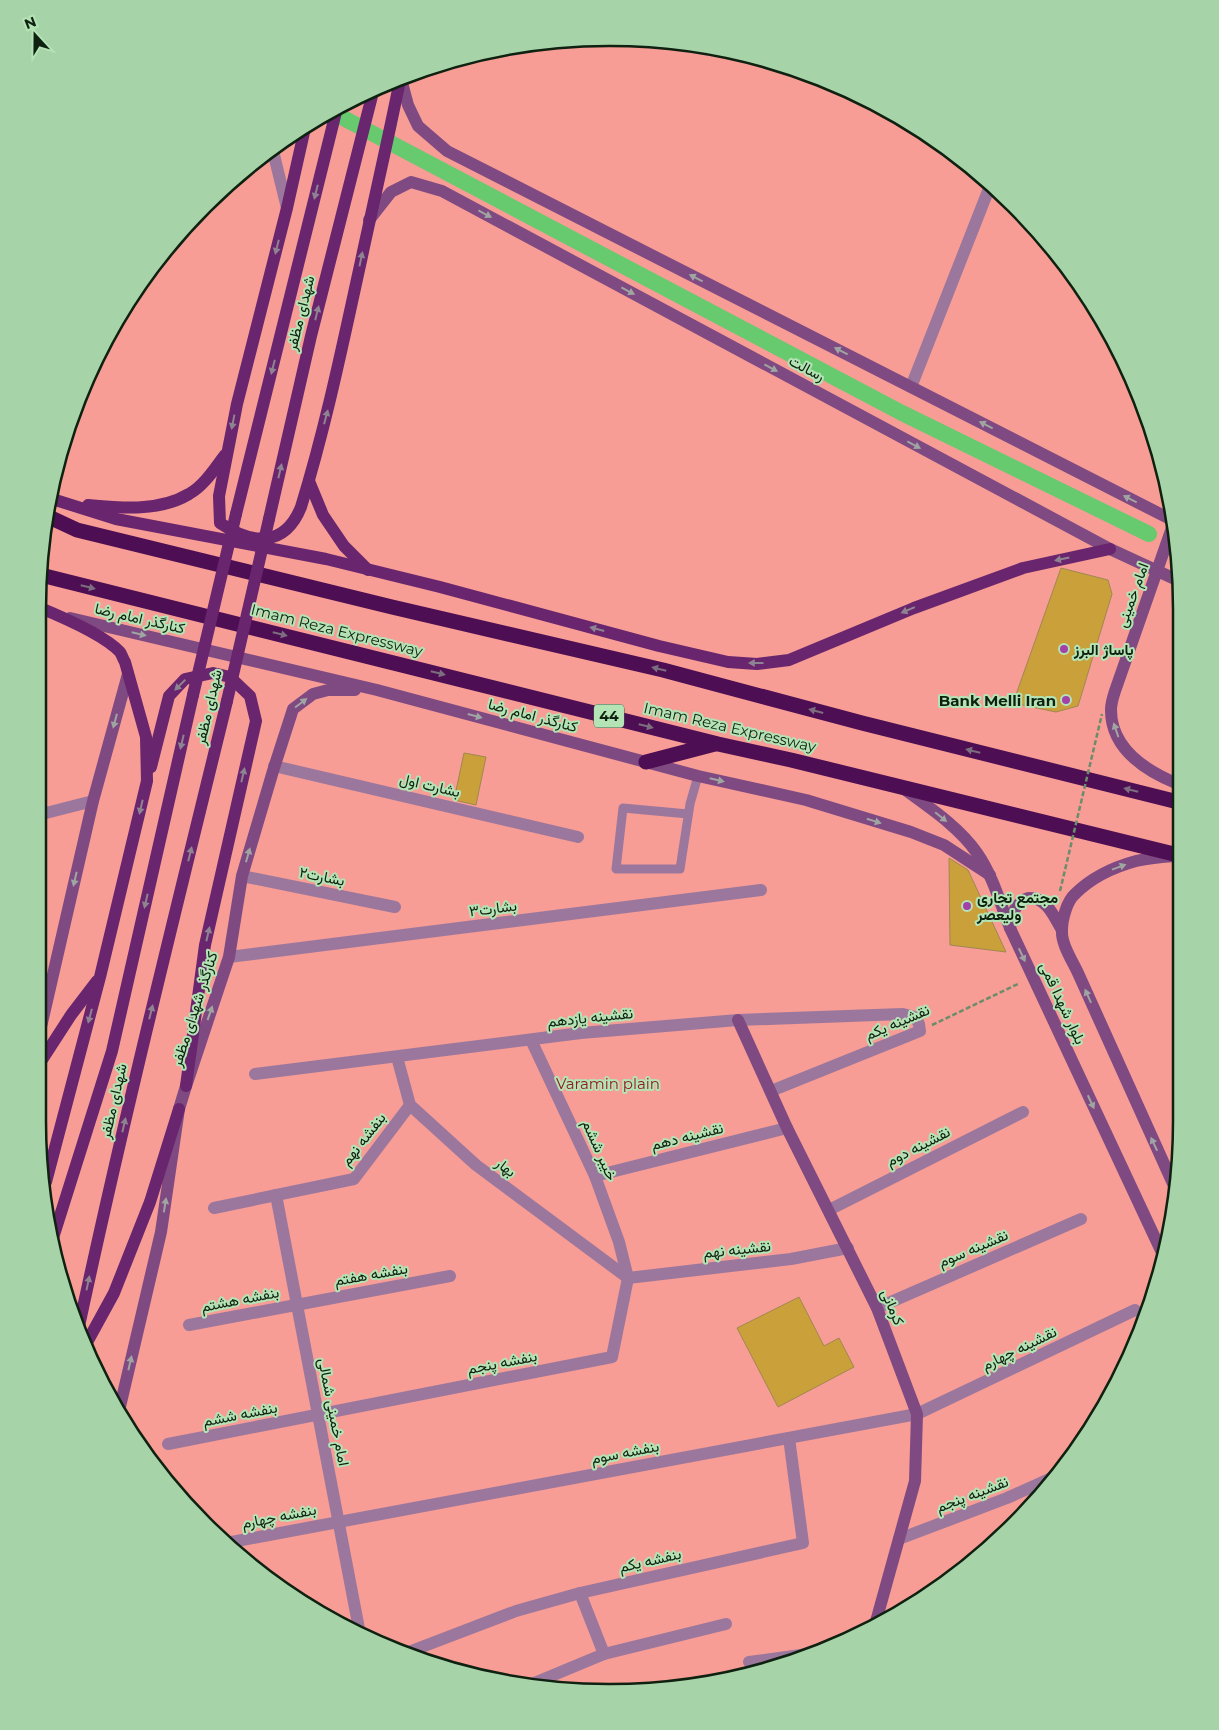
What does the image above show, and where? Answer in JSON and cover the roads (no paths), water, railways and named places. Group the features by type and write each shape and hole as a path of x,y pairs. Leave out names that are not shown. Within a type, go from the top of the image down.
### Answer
{"highway":[{"path":"54,519 77,530 392,607 663,670 862,723 1173,801"},
{"name":"Imam Reza Expressway","path":"47,576 718,744 791,760 1173,854"},
{"path":"646,762 718,744"}],"main road":[{"name":"رسالت","path":"403,86 408,105 418,126 447,151 1165,517"},
{"path":"302,138 287,208 236,404 219,496 220,523 234,533 256,539 283,534 296,521 309,481 334,388 399,87"},
{"name":"شهدای مظفر","path":"81,1316 137,1069 227,700 311,336 371,99"},
{"name":"شهدای مظفر","path":"56,1227 112,1051 236,514 334,118"},
{"name":"رسالت","path":"369,220 390,192 411,182 442,191 1110,549 1172,577"},
{"path":"69,504 122,508 163,505 190,494 209,477 227,453"},
{"path":"309,481 323,516 344,546 369,571"},
{"path":"57,501 116,519 326,559 440,587 659,646 728,662 757,664 789,660 914,608 1023,568 1110,549"},
{"name":"امام خمینی","path":"1168,539 1115,691 1111,710 1114,731 1126,751 1140,765 1173,782"},
{"path":"46,610 101,638 120,652 125,662 146,737 147,782"},
{"name":"کنارگذر امام رضا","path":"58,615 377,690 698,776 806,800 911,832 944,845 990,875"},
{"path":"49,1172 100,978 169,696 185,679 213,673 230,677 250,696 256,721 205,945 186,1086"},
{"path":"46,1005 93,801 128,674"},
{"name":"کنارگذر شهدای مظفر","path":"121,1401 161,1232 179,1109 229,957 242,876 274,766 294,709 313,694 328,690 377,690"},
{"name":"بلوار شهدا قمی","path":"902,788 954,828 977,852 990,875 1010,928 1032,977 1159,1245"},
{"name":"بلوار شهدا قمی","path":"1170,1177 1063,940 1062,930 1066,908 1073,894 1092,881 1114,868 1137,861 1173,856"},
{"path":"1010,928 1015,909 1026,899 1032,898 1041,900 1049,908 1062,930"},
{"path":"46,1054 71,1015 100,978"},
{"name":"کرمانی","path":"738,1020 772,1091 787,1128 877,1308 917,1414 915,1481 878,1615"},
{"path":"90,1337 114,1293 143,1220 179,1109"}],"street":[{"path":"275,157 287,208"},
{"path":"911,387 988,192"},
{"name":"بشارت اول","path":"274,766 578,837"},
{"path":"46,813 93,801"},
{"name":"بشارت۲","path":"242,876 395,906"},
{"name":"بشارت۳","path":"229,957 762,890"},
{"name":"نقشینه یازدهم","path":"255,1074 581,1033 738,1020 902,1014 915,1017 920,1031"},
{"name":"نقشینه یکم","path":"772,1091 920,1031"},
{"name":"خیبر ششم","path":"532,1040 595,1176 619,1242 628,1278"},
{"path":"397,1057 410,1105"},
{"name":"بنفشه نهم","path":"214,1208 354,1179 410,1105"},
{"name":"بهار","path":"410,1105 476,1164 628,1278"},
{"name":"نقشینه دوم","path":"829,1210 1023,1112"},
{"name":"نقشینه دهم","path":"595,1176 787,1128"},
{"name":"امام خمینی شمالی","path":"276,1195 358,1625"},
{"name":"نقشینه سوم","path":"877,1308 1082,1219"},
{"name":"نقشینه نهم","path":"628,1278 791,1259 848,1248"},
{"name":"بنفشه هفتم","path":"297,1304 450,1276"},
{"name":"بنفشه پنجم","path":"318,1415 612,1357 628,1278"},
{"name":"بنفشه هشتم","path":"189,1325 297,1304"},
{"name":"نقشینه چهارم","path":"917,1414 1135,1310"},
{"name":"بنفشه سوم","path":"339,1522 917,1414"},
{"name":"بنفشه ششم","path":"168,1444 318,1415"},
{"name":"بنفشه یکم","path":"416,1649 516,1611 580,1592 803,1543 789,1438"},
{"name":"نقشینه پنجم","path":"900,1539 1007,1498 1040,1483"},
{"name":"بنفشه چهارم","path":"235,1541 339,1522"},
{"path":"580,1592 604,1654"},
{"path":"542,1680 604,1654 726,1624"},
{"path":"749,1662 777,1658"}],"lane":[{"path":"688,814 623,808 616,869 680,869 688,814 698,776"}],"waterway":[{"path":"339,116 902,413 1149,534"}],"place":[{"name":"پاساژ البرز","path":"1064,649"},
{"name":"Bank Melli Iran","path":"1066,700"},
{"name":"مجتمع تجاری ولیعصر","path":"967,906"}],"park label":[{"name":"Varamin plain","path":"608,1083"}]}
